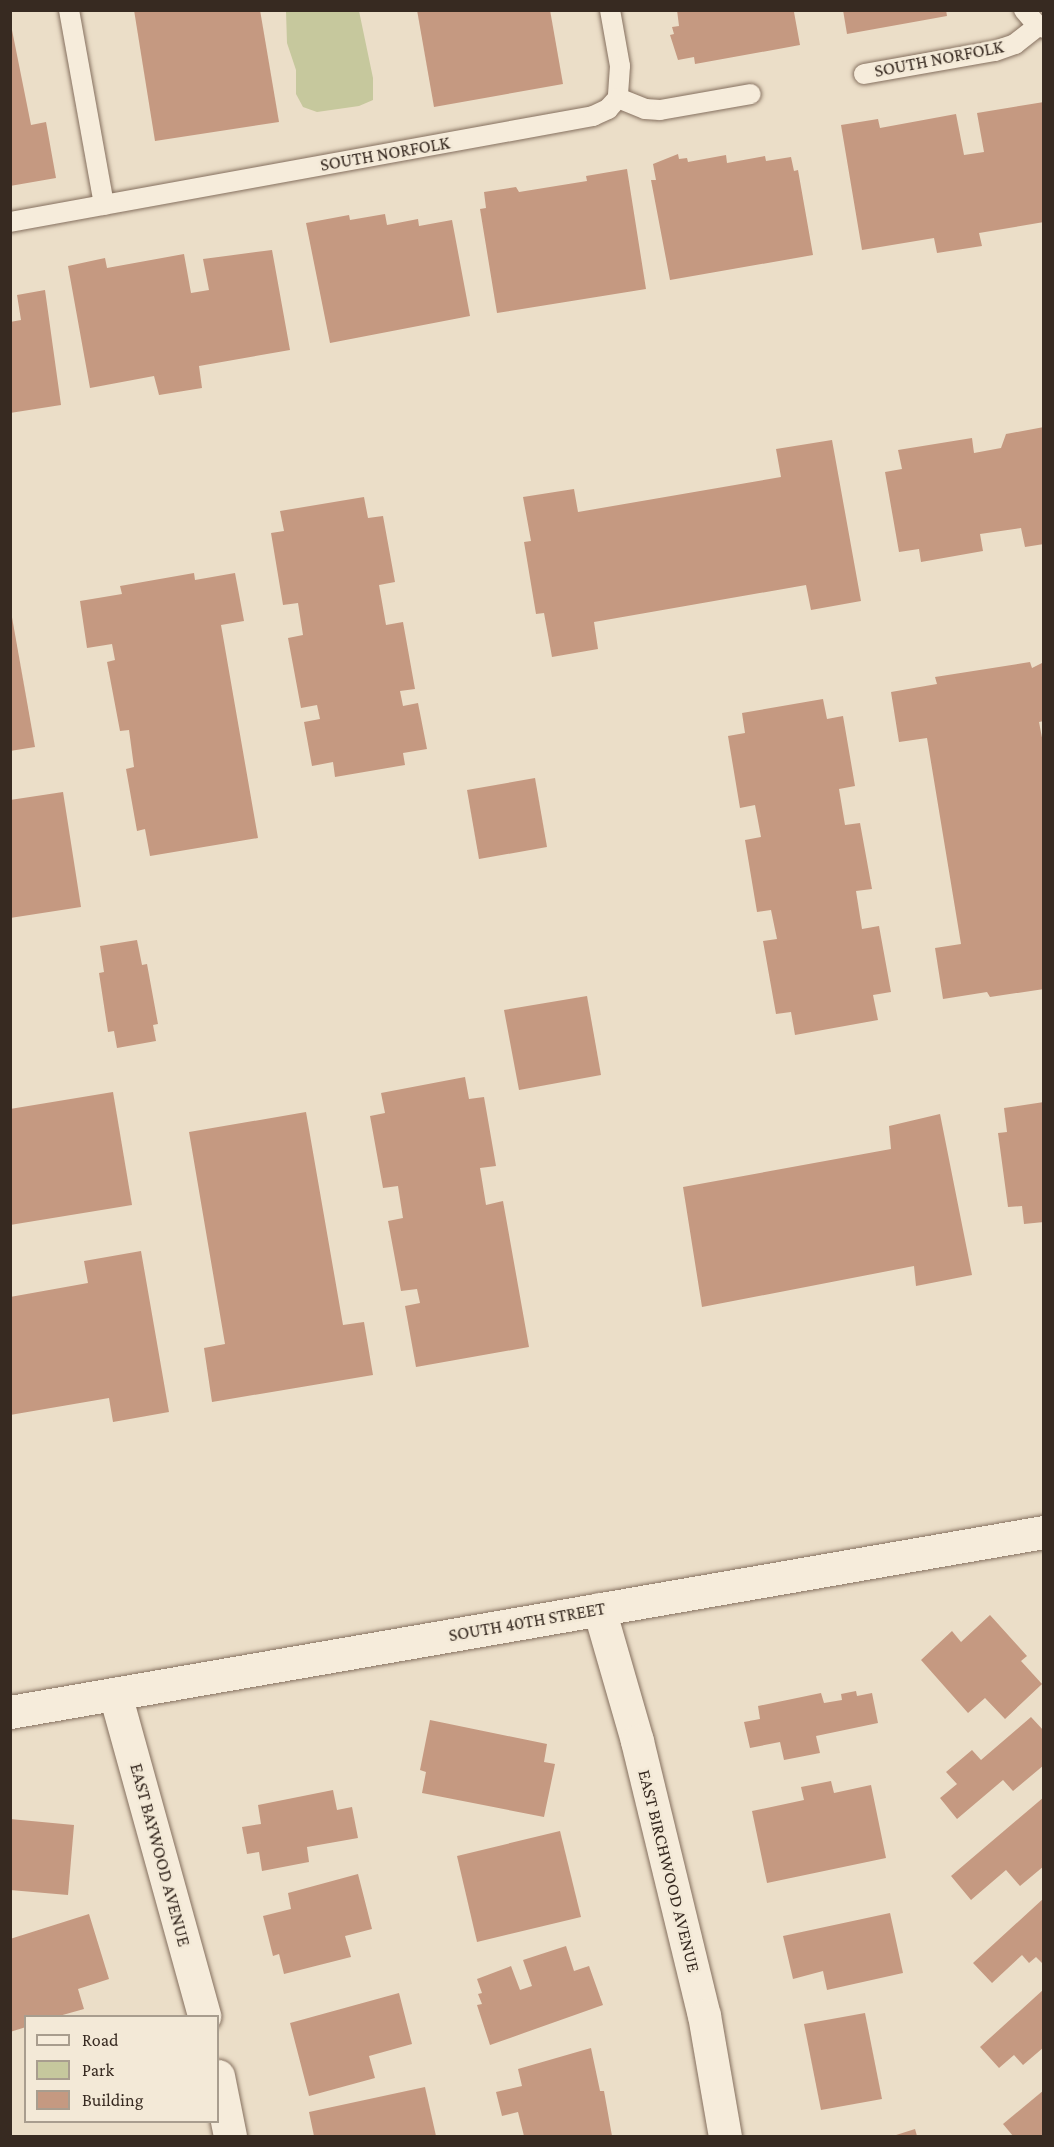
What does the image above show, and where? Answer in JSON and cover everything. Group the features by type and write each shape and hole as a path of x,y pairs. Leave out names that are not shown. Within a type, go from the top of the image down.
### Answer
{"street":[{"name":"SOUTH 40TH STREET","path":"10,1712 1044,1532"},
{"name":"EAST BIRCHWOOD AVENUE","path":"599,1609 637,1741 701,2004 725,2136"},
{"name":"EAST BAYWOOD AVENUE","path":"115,1694 204,2015"},
{"path":"219,2081 230,2136"}],"lane":[{"path":"69,10 104,205"},
{"path":"610,10 620,66 618,98 645,109 660,110 751,94"},
{"path":"1024,10 1041,27"},
{"name":"SOUTH NORFOLK","path":"864,74 994,51 1015,44 1041,27"},
{"name":"SOUTH NORFOLK","path":"10,222 593,116 608,109 618,98"}],"green space":[{"path":"286,11 359,11 373,78 373,100 359,106 317,112 303,107 296,94 296,70 287,43"}],"building":[{"path":"134,10 260,10 279,122 155,141"},
{"path":"417,10 550,10 563,84 434,107"},
{"path":"677,10 788,10 794,12 800,45 695,64 694,57 678,60 670,35 674,34 672,27 679,26"},
{"path":"843,10 946,10 947,16 847,34"},
{"path":"10,20 31,125 46,122 56,178 10,186"},
{"path":"1044,102 1044,222 979,233 982,246 937,253 934,238 862,250 841,125 878,119 880,128 956,114 964,155 984,152 977,113"},
{"path":"678,154 679,159 687,158 688,162 726,155 727,163 765,156 766,161 791,157 794,171 798,170 813,255 670,280 651,180 656,180 653,164"},
{"path":"627,169 646,289 497,313 480,209 486,208 484,192 516,187 519,192 587,181 586,176"},
{"path":"385,214 387,225 418,219 419,226 452,220 470,316 330,343 306,223 349,215 350,220"},
{"path":"272,250 290,350 199,366 202,388 159,395 154,376 90,388 68,266 105,258 107,268 184,254 191,293 209,290 203,259"},
{"path":"45,290 61,405 10,413 10,322 21,320 17,295"},
{"path":"1044,427 1044,544 1025,547 1021,528 980,534 983,551 921,562 919,549 899,552 885,472 902,469 898,450 972,438 974,453 1001,448 1006,434"},
{"path":"832,440 861,601 811,610 806,585 594,622 598,649 552,657 544,613 536,614 524,542 531,541 523,497 574,489 578,512 781,477 776,449"},
{"path":"364,497 368,518 383,516 395,582 379,585 386,625 403,622 415,689 400,691 403,706 418,703 427,749 403,753 405,765 335,777 333,762 312,766 304,722 320,719 317,705 301,708 288,638 303,635 298,603 283,605 271,533 284,531 280,511"},
{"path":"194,573 195,580 235,573 244,621 221,625 258,838 150,856 145,829 137,831 126,769 134,767 129,730 120,731 107,662 115,660 112,644 87,648 80,601 122,594 120,586"},
{"path":"10,606 35,747 10,751"},
{"path":"1030,662 1032,668 1044,662 1044,721 1039,722 1044,748 1044,989 990,997 987,992 943,999 935,948 961,944 927,738 899,742 891,692 937,684 935,677"},
{"path":"823,699 827,719 843,716 855,786 839,789 845,825 860,823 872,889 856,891 862,929 879,926 891,992 873,995 878,1020 795,1035 791,1012 776,1014 763,941 777,939 771,910 757,912 745,840 761,837 755,805 740,808 728,736 745,733 742,713"},
{"path":"535,778 547,847 479,859 467,790"},
{"path":"63,792 81,907 10,918 10,800"},
{"path":"137,940 142,965 147,964 158,1024 153,1025 156,1041 117,1048 114,1031 108,1032 99,973 104,972 100,946"},
{"path":"587,996 601,1075 519,1090 504,1010"},
{"path":"465,1077 469,1099 484,1097 496,1166 480,1168 486,1205 503,1201 529,1347 416,1367 405,1306 420,1303 417,1289 401,1291 388,1221 403,1218 398,1186 383,1188 370,1116 385,1113 381,1093"},
{"path":"113,1092 132,1205 10,1225 10,1109"},
{"path":"1044,1102 1044,1222 1024,1224 1022,1206 1008,1207 998,1133 1007,1132 1004,1108"},
{"path":"306,1112 343,1325 364,1322 373,1375 212,1402 204,1348 225,1344 189,1132"},
{"path":"940,1114 972,1275 916,1286 914,1266 702,1307 683,1187 891,1149 889,1126"},
{"path":"141,1251 169,1412 113,1422 109,1398 10,1415 10,1297 88,1283 84,1261"},
{"path":"990,1615 1027,1656 1021,1661 1042,1684 1005,1719 985,1698 968,1713 921,1660 952,1631 961,1642"},
{"path":"856,1691 857,1696 872,1693 878,1723 816,1736 820,1753 784,1760 780,1742 750,1748 744,1722 760,1719 758,1706 821,1693 824,1703 842,1700 841,1694"},
{"path":"1031,1717 1044,1731 1044,1765 1013,1791 1003,1780 957,1819 940,1798 957,1784 946,1772 972,1750 981,1760"},
{"path":"430,1720 547,1744 544,1762 555,1764 544,1817 422,1793 426,1772 420,1770"},
{"path":"831,1781 834,1793 871,1785 886,1858 767,1883 752,1811 804,1800 801,1787"},
{"path":"333,1790 337,1810 352,1807 358,1838 307,1847 309,1862 262,1871 259,1852 247,1854 242,1827 261,1824 258,1805"},
{"path":"1044,1797 1044,1866 1020,1886 1006,1870 971,1900 951,1876"},
{"path":"10,1819 74,1825 68,1895 10,1890"},
{"path":"560,1831 581,1917 477,1942 457,1856"},
{"path":"358,1874 372,1929 345,1936 351,1957 284,1974 279,1954 273,1956 263,1916 291,1909 288,1893"},
{"path":"1044,1898 1044,1965 1036,1957 1029,1963 1022,1955 992,1983 973,1963"},
{"path":"890,1913 903,1973 827,1990 823,1971 793,1979 783,1936"},
{"path":"89,1914 109,1979 78,1989 84,2009 63,2015 24,2015 24,2028 10,2032 10,1939"},
{"path":"566,1946 574,1971 589,1966 603,2005 490,2045 477,2005 482,2004 478,1994 482,1993 477,1979 511,1966 520,1990 532,1986 523,1960"},
{"path":"1044,1989 1044,2047 1023,2065 1014,2055 999,2068 980,2047"},
{"path":"399,1993 412,2044 369,2056 375,2078 309,2096 290,2023"},
{"path":"865,2013 882,2099 821,2110 804,2024"},
{"path":"591,2048 600,2091 604,2091 612,2136 524,2136 518,2112 502,2116 496,2092 522,2086 518,2069"},
{"path":"425,2087 436,2136 314,2136 309,2112"},
{"path":"1044,2090 1044,2136 1013,2136 1003,2124"},
{"path":"915,2129 917,2136 893,2136"}]}
